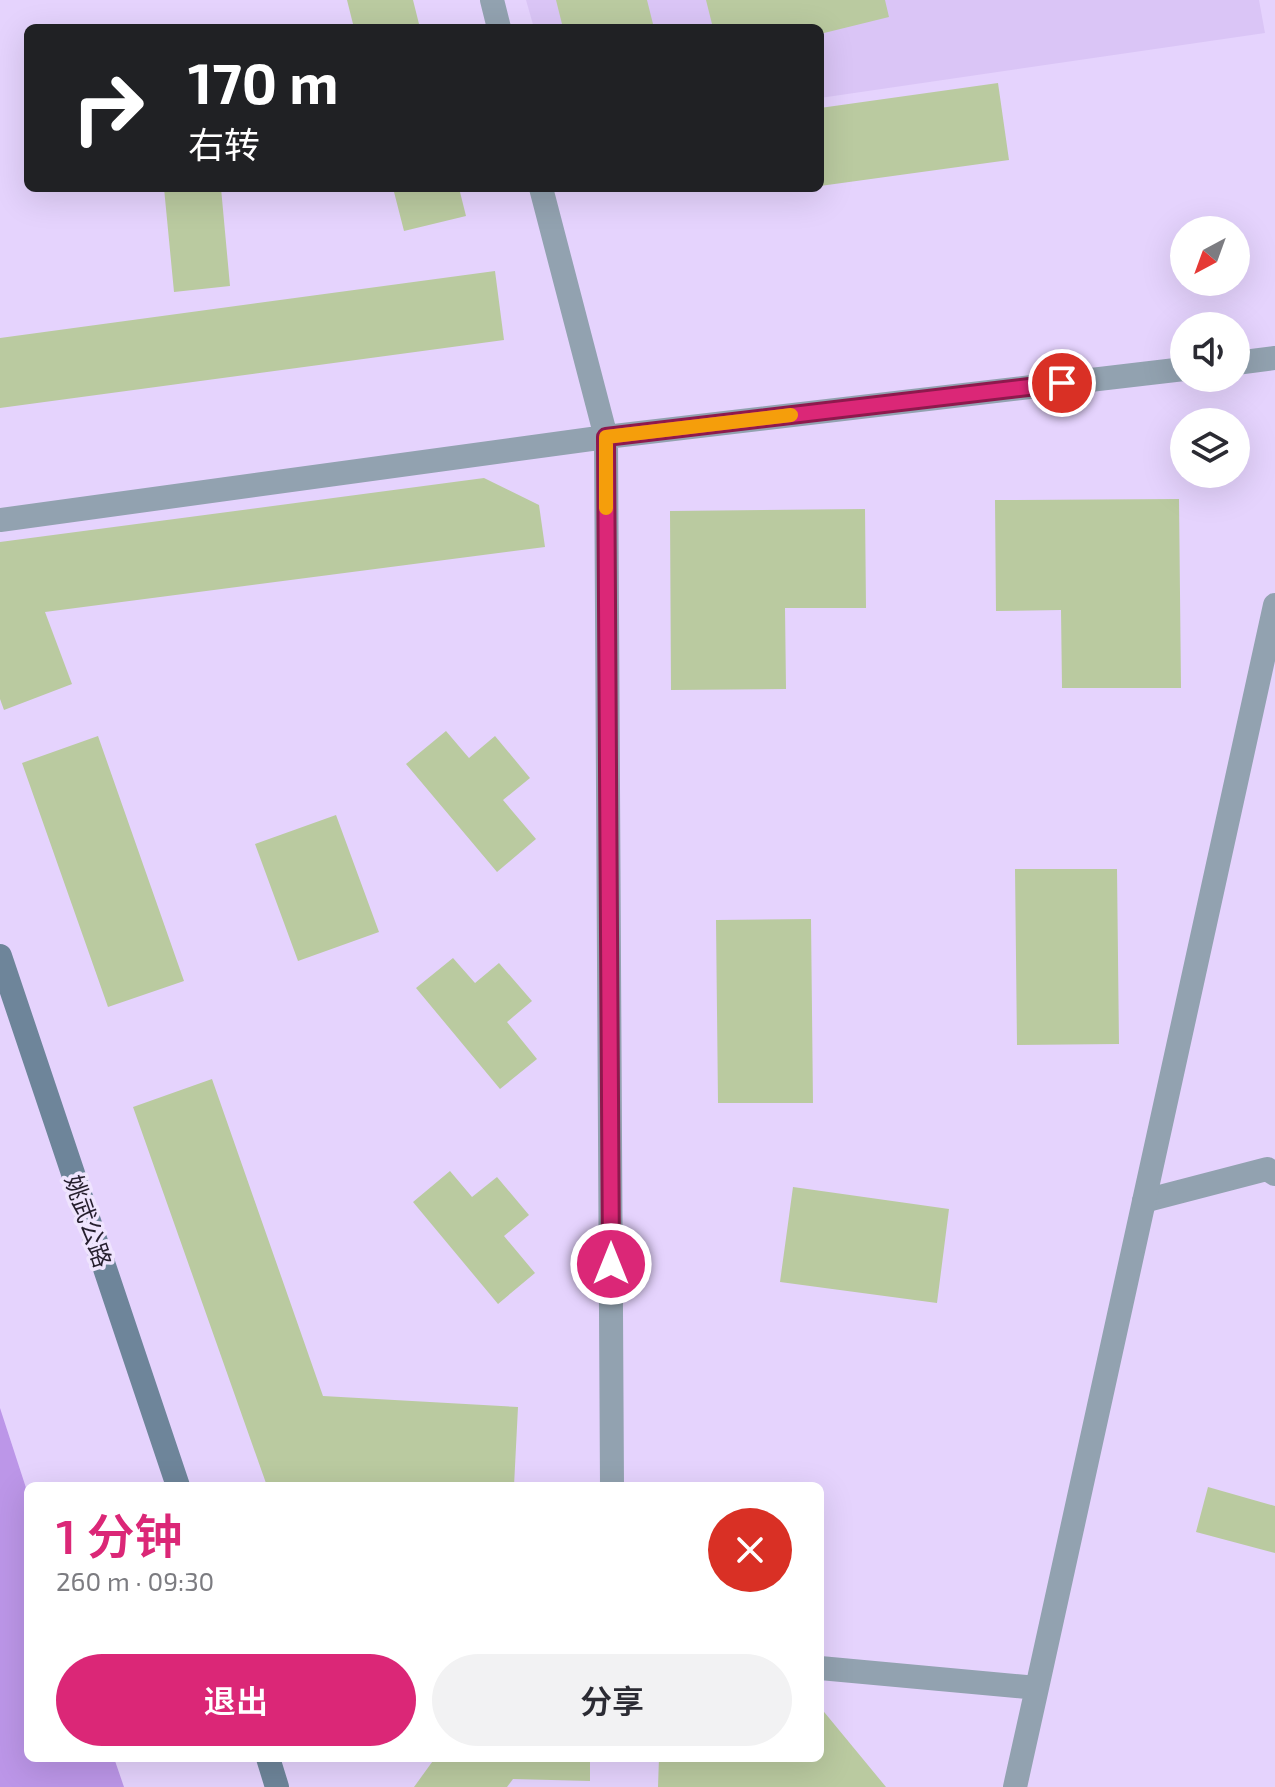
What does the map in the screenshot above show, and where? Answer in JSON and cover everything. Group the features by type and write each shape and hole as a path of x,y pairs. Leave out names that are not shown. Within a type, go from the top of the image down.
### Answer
{"main road":[{"name":"姚武公路","path":"0,956 177,1482"},
{"path":"269,1762 277,1787"}],"street":[{"path":"492,0 498,24"},
{"path":"542,192 606,437 612,1482"},
{"path":"1250,361 1275,358"},
{"path":"0,520 606,437 1170,371"},
{"path":"1015,1787 1275,605"},
{"path":"1144,1201 1267,1169 1275,1174"},
{"path":"824,1668 1037,1688"}],"shaded area":[{"path":"526,0 1259,0 1265,33 824,97 824,24 533,24"},
{"path":"0,1408 24,1482 24,1762 115,1762 124,1787 0,1787"}],"building":[{"path":"347,0 413,0 419,24 353,24"},
{"path":"556,0 647,0 653,24 562,24"},
{"path":"706,0 885,0 889,17 824,33 824,24 712,24"},
{"path":"998,83 1009,160 824,185 824,107"},
{"path":"164,192 221,192 230,286 174,292"},
{"path":"394,192 460,192 466,216 404,231"},
{"path":"495,271 504,340 0,408 0,338"},
{"path":"484,478 539,505 545,547 45,612 72,684 4,710 0,699 0,542"},
{"path":"1179,499 1181,688 1062,688 1061,610 996,611 995,500"},
{"path":"865,509 866,608 785,608 786,689 671,690 670,511"},
{"path":"446,731 469,758 495,736 530,778 503,800 536,839 497,872 406,764"},
{"path":"98,736 184,981 108,1007 22,763"},
{"path":"336,815 379,932 298,961 255,844"},
{"path":"1015,869 1117,869 1119,1044 1017,1045"},
{"path":"811,919 813,1103 718,1103 716,920"},
{"path":"453,958 475,983 499,963 532,1001 507,1022 537,1059 500,1089 416,988"},
{"path":"212,1079 323,1396 518,1407 514,1482 266,1482 133,1107"},
{"path":"450,1171 472,1197 497,1177 529,1215 504,1236 535,1273 498,1304 413,1202"},
{"path":"793,1187 949,1209 937,1303 780,1282"},
{"path":"1208,1487 1275,1506 1275,1553 1196,1532"},
{"path":"824,1712 886,1787 658,1787 659,1762 824,1762"},
{"path":"432,1762 590,1762 590,1781 513,1779 507,1787 414,1787"}],"slow traffic":[{"path":"606,508 606,437 791,415"}],"route":[{"path":"611,1264 606,437 1062,383"}]}
